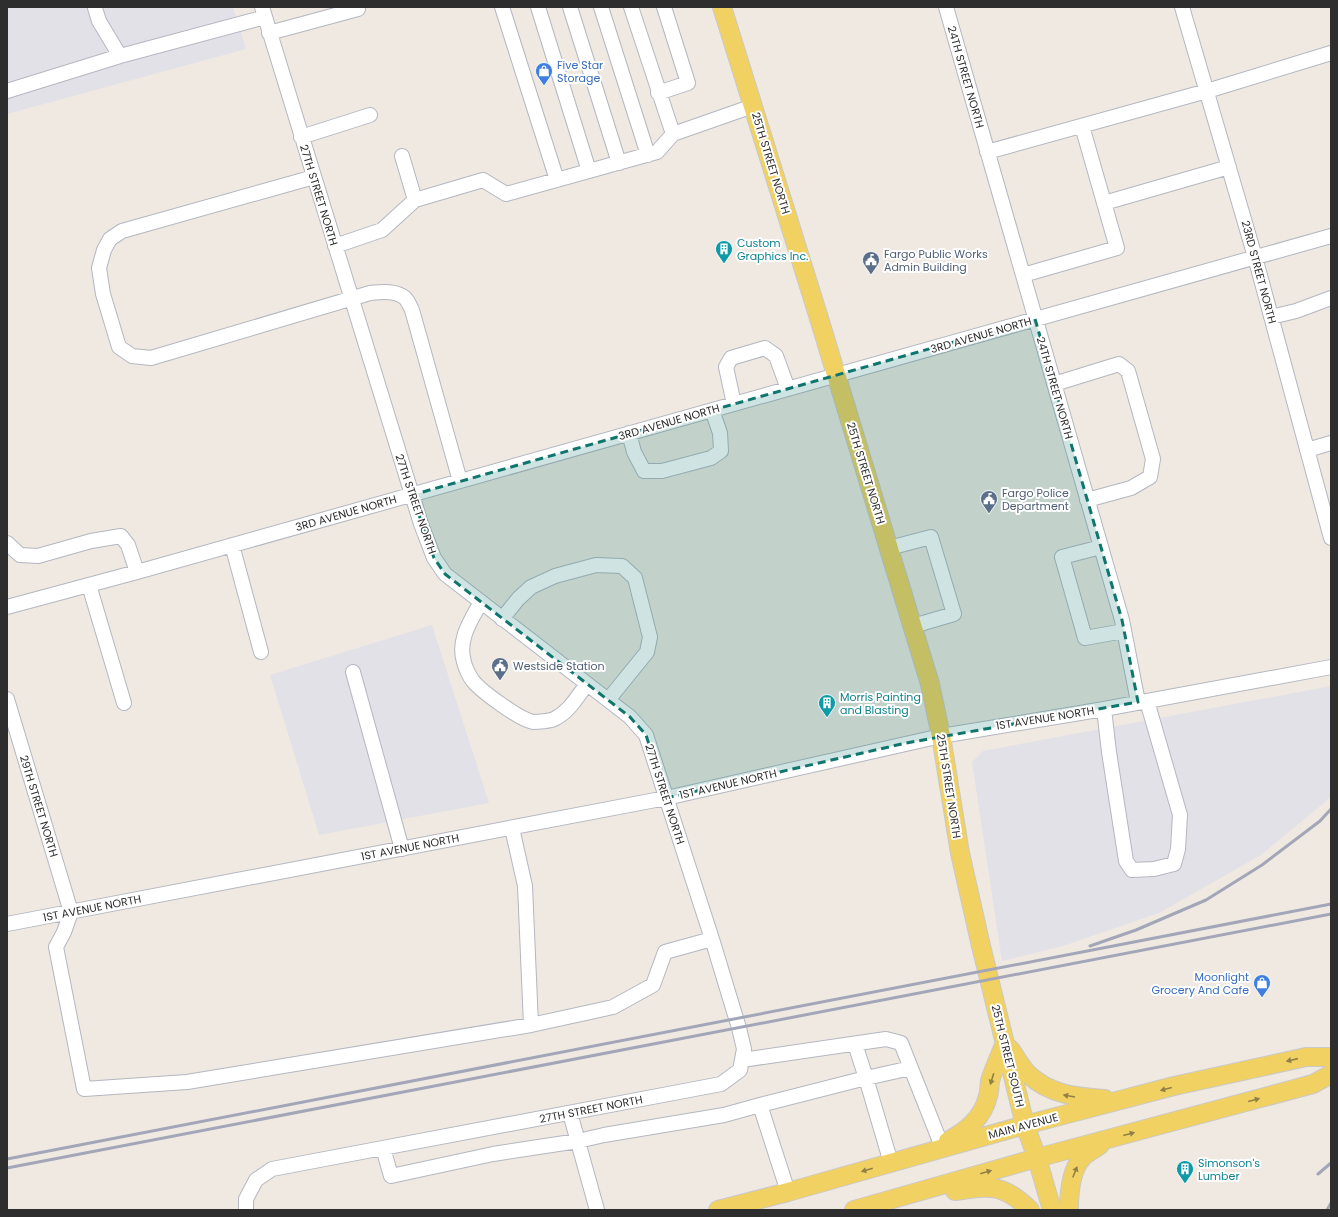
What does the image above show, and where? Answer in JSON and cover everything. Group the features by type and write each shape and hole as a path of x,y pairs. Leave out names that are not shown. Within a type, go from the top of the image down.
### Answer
{"main road":[{"name":"25TH STREET NORTH","path":"722,7 930,684 941,736 960,854 981,946"},
{"name":"25TH STREET SOUTH","path":"981,946 1025,1125 1037,1158 1052,1210"},
{"path":"1005,1043 1028,1074 1053,1091 1063,1095 1082,1098 1122,1100"},
{"path":"921,1155 957,1136 975,1123 988,1097 990,1082 1005,1043"},
{"name":"MAIN AVENUE","path":"718,1210 788,1192 1025,1125 1174,1086 1306,1057 1331,1057"},
{"path":"854,1210 1037,1158 1313,1084 1331,1074"},
{"path":"1069,1210 1071,1184 1075,1171 1082,1158 1108,1139"},
{"path":"881,1202 983,1187 1007,1191 1018,1198 1030,1210"}],"street":[{"path":"502,7 557,180"},
{"path":"538,7 589,171"},
{"path":"570,7 619,163"},
{"path":"601,7 648,155"},
{"path":"631,7 673,134"},
{"path":"658,92 688,83 664,7"},
{"name":"24TH STREET NORTH","path":"946,7 1101,547 1142,701 1180,815 1178,849 1174,864 1154,869 1132,870 1126,861 1109,752 1104,709"},
{"name":"23RD STREET NORTH","path":"1182,7 1255,257 1331,538"},
{"path":"95,8 99,21 120,56"},
{"path":"269,33 358,9"},
{"path":"7,90 263,12"},
{"name":"27TH STREET NORTH","path":"246,1210 246,1199 256,1180 272,1169 721,1084 740,1070 744,1049 712,939 646,735 630,717 445,574 434,558 421,524 263,12"},
{"path":"988,152 1207,91 1331,53"},
{"path":"335,246 382,230 415,200 483,180 506,194 648,155 657,152 673,134 753,106"},
{"path":"301,137 370,115"},
{"path":"1023,275 1117,248 1082,126"},
{"path":"402,156 415,200"},
{"path":"1104,204 1229,167"},
{"path":"314,177 122,231 110,239 104,250 99,268 103,294 119,347 132,356 152,358 351,298 370,293 394,293 405,298 412,310 460,481"},
{"name":"3RD AVENUE NORTH","path":"7,607 138,572 1331,236"},
{"path":"1271,317 1296,311 1331,298"},
{"path":"734,404 726,367 731,358 765,348 776,356 788,389"},
{"path":"1054,384 1119,364 1128,371 1153,459 1150,477 1131,488 1087,500"},
{"path":"630,433 634,452 644,471 662,471 711,458 721,451 720,433 712,410"},
{"path":"1307,450 1331,443"},
{"path":"7,543 20,555 38,556 91,541 121,536 128,545 138,572"},
{"path":"889,548 931,537 954,614 913,626"},
{"path":"232,545 261,652"},
{"path":"1101,547 1062,558 1085,638 1124,631"},
{"path":"502,619 518,599 531,587 555,576 596,565 622,566 635,578 650,637 647,652 608,700"},
{"path":"89,585 124,703"},
{"path":"480,602 465,632 462,646 463,661 473,680 495,700 513,713 533,722 553,720 567,710 587,684"},
{"name":"1ST AVENUE NORTH","path":"7,924 666,798 941,736 1104,709 1331,667"},
{"path":"353,672 402,849"},
{"name":"29TH STREET NORTH","path":"7,700 71,912"},
{"path":"512,828 525,886 531,1025"},
{"path":"71,912 64,932 56,947 84,1090 187,1082 531,1025 612,1007 652,985 665,952 712,939"},
{"path":"742,1060 886,1039 901,1043 941,1144"},
{"path":"855,1044 890,1163"},
{"path":"383,1148 392,1176 493,1154 578,1141 604,1134 724,1115 866,1078 911,1068"},
{"path":"760,1105 788,1192"},
{"path":"570,1113 597,1210"}],"highlighted area":[{"path":"1035,319 1122,620 1138,702 906,743 666,798 646,735 630,717 445,574 434,558 412,495"}],"shaded area":[{"path":"7,7 233,7 246,49 7,114"},
{"path":"432,625 489,803 319,835 270,675"},
{"path":"1331,686 1331,797 1261,855 1159,913 1066,945 1002,961 972,762 983,751"}],"railway":[{"path":"1090,946 1136,930 1206,900 1262,865 1320,821 1331,809"},
{"path":"7,1159 1331,904"},
{"path":"7,1168 1331,914"},
{"path":"1318,1174 1331,1163"},
{"path":"1327,1210 1331,1203"}],"place":[{"name":"Five Star Storage","path":"544,86"},
{"name":"Custom Graphics Inc.","path":"724,264"},
{"name":"Fargo Public Works Admin Building","path":"871,275"},
{"name":"Fargo Police Department","path":"989,514"},
{"name":"Westside Station","path":"500,681"},
{"name":"Morris Painting and Blasting","path":"827,718"},
{"name":"Moonlight Grocery And Cafe","path":"1262,998"},
{"name":"Simonson's Lumber","path":"1185,1184"}]}
